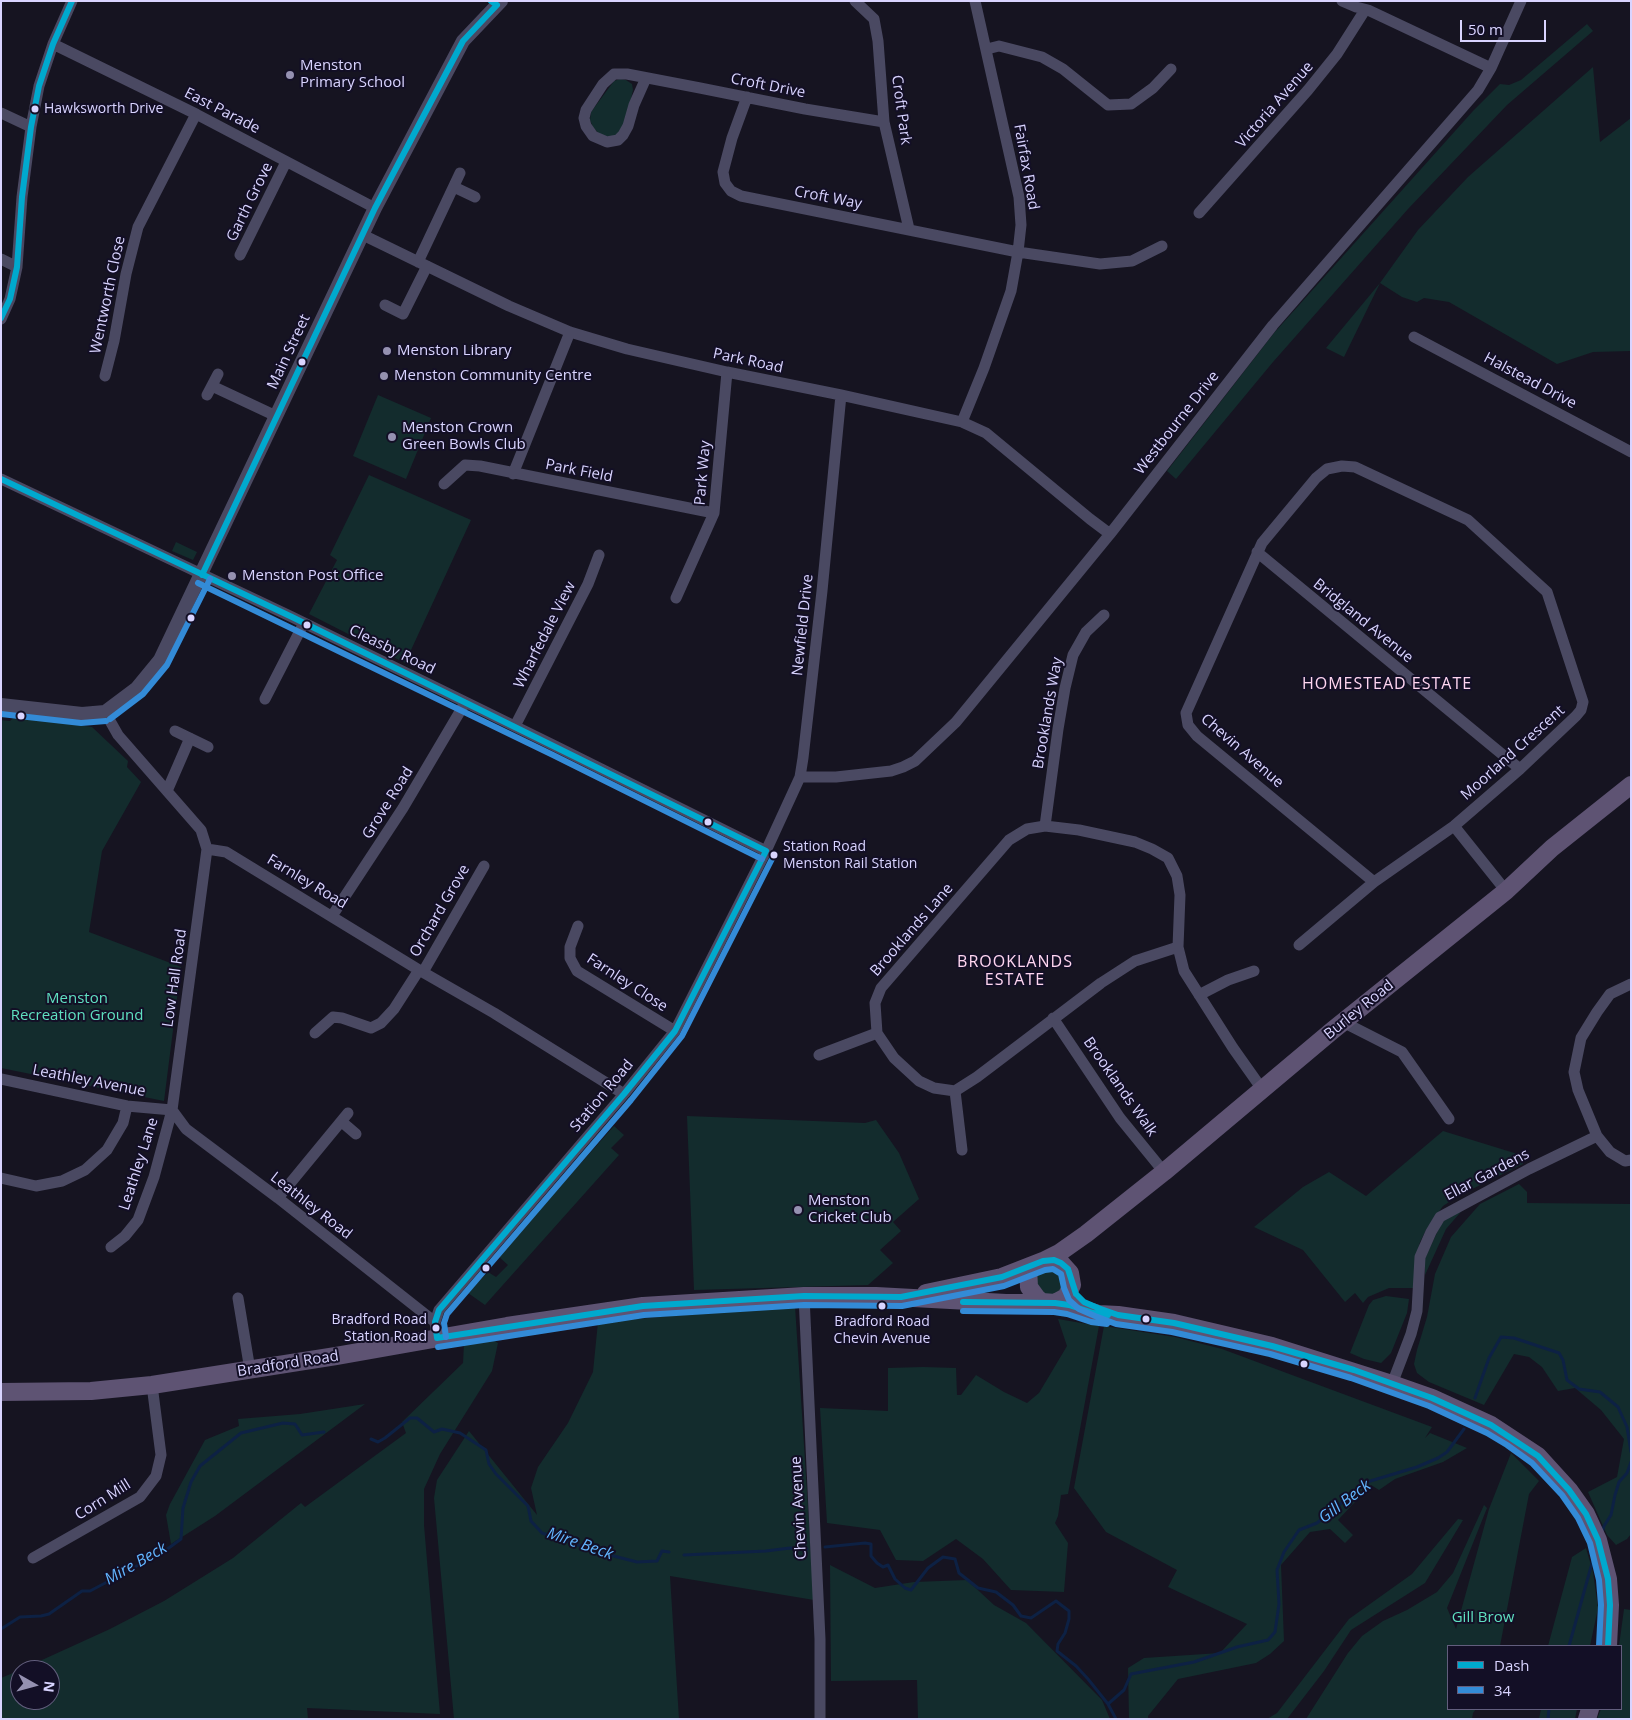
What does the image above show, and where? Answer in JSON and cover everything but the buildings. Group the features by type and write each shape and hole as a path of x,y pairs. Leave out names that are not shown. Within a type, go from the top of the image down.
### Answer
{"main road":[{"name":"Burley Road","path":"1035,1264 1060,1253 1164,1172 1343,1022 1506,891 1552,848 1631,786"},
{"name":"Burley Road","path":"1071,1279 1071,1263 1074,1253 1086,1234"},
{"path":"1118,1315 1084,1302 1076,1294 1066,1266 1058,1261 1050,1260 1035,1264 1029,1287 1037,1298 1093,1313 1174,1323 1272,1346 1392,1384 1469,1415 1491,1425 1538,1456 1569,1490 1586,1514 1598,1540 1604,1558 1610,1605 1608,1645"},
{"name":"Bradford Road","path":"901,1297 1002,1277 1035,1264"},
{"path":"1052,1303 1066,1297 1071,1279"},
{"name":"Bradford Road","path":"1,1392 91,1391 152,1385 250,1370 441,1332 492,1328 643,1306 804,1296 901,1297 1006,1303 1052,1303"}],"street":[{"path":"1,319 10,299 17,268 22,196 31,127 39,86 53,44 72,1"},
{"name":"Croft Park","path":"856,1 874,19 878,41 884,122 909,229"},
{"name":"Fairfax Road","path":"962,422 984,368 1010,291 1021,226 1020,198 976,1"},
{"path":"1342,1 1491,68"},
{"name":"Westbourne Drive","path":"800,777 836,777 891,771 915,761 956,722 1110,534 1273,325 1478,90 1491,68 1521,1"},
{"name":"Main Street","path":"105,712 136,688 160,660 375,208 463,41 496,2"},
{"name":"Victoria Avenue","path":"1199,213 1308,90 1337,54 1365,10"},
{"name":"East Parade","path":"53,44 196,114 375,208"},
{"path":"987,49 999,46 1042,57 1063,69 1108,106 1130,104 1153,88 1171,69"},
{"name":"Croft Drive","path":"646,78 623,135 618,140 607,142 593,136 586,126 584,118 586,110 609,77 614,74 627,74 805,109 884,122"},
{"name":"Croft Way","path":"747,97 730,145 723,172 725,183 731,191 741,196 1018,252 1100,264 1132,261 1162,246"},
{"path":"1,112 31,127"},
{"name":"Wentworth Close","path":"106,376 126,274 138,227 196,114"},
{"name":"Garth Grove","path":"240,255 286,162"},
{"path":"385,305 403,314 460,173"},
{"path":"454,187 475,197"},
{"name":"Park Road","path":"363,235 509,306 570,332 627,349 727,372 962,422 986,432 1090,520 1110,534"},
{"path":"1,258 17,268"},
{"path":"513,474 570,332"},
{"name":"Halstead Drive","path":"1414,337 1631,452"},
{"name":"Park Way","path":"676,598 714,514 727,372"},
{"path":"218,374 210,391 276,416"},
{"name":"Newfield Drive","path":"766,852 800,777 821,598 841,395"},
{"name":"Park Field","path":"444,484 465,465 480,466 714,514"},
{"name":"Moorland Crescent","path":"1257,552 1262,543 1316,478 1327,469 1342,466 1355,467 1468,520 1547,592 1583,702 1581,710 1520,769 1454,826"},
{"name":"Cleasby Road","path":"1,480 304,623 766,852"},
{"name":"Bridgland Avenue","path":"1257,552 1520,769"},
{"name":"Chevin Avenue","path":"1257,552 1186,714 1188,725 1197,736 1374,882"},
{"name":"Wharfedale View","path":"515,726 588,584 599,555"},
{"name":"Brooklands Way","path":"1045,826 1058,729 1073,655 1086,632 1104,615"},
{"path":"265,699 304,623"},
{"name":"Grove Road","path":"332,916 404,808 465,703"},
{"path":"1,706 82,714 105,712 118,735 201,830 207,849"},
{"path":"175,731 208,747"},
{"path":"167,791 190,738"},
{"name":"Brooklands Lane","path":"877,1033 875,1004 881,988 1009,840 1027,829 1045,826 1079,830 1134,842 1168,858 1177,876 1180,895 1178,947 1184,971 1233,1048 1262,1089"},
{"path":"1299,945 1374,882 1454,826 1506,891"},
{"name":"Farnley Road","path":"207,849 226,852 502,1018 624,1094"},
{"name":"Low Hall Road","path":"172,1110 207,849"},
{"name":"Station Road","path":"441,1332 439,1310 451,1294 624,1094 675,1031 766,852"},
{"name":"Orchard Grove","path":"314,1033 333,1017 342,1018 371,1028 380,1023 394,1009 421,971 484,866"},
{"name":"Farnley Close","path":"578,926 570,946 570,958 577,971 675,1031"},
{"path":"818,1055 877,1033 894,1058 919,1081 934,1088 955,1091 977,1077 1100,983 1136,960 1178,947"},
{"path":"1199,995 1228,980 1254,971"},
{"path":"1631,984 1610,994 1589,1025 1581,1038 1574,1072 1582,1099 1597,1136 1610,1152 1625,1160 1631,1160"},
{"name":"Brooklands Walk","path":"1053,1018 1120,1118 1164,1172"},
{"path":"1343,1022 1402,1052 1449,1119"},
{"name":"Leathley Avenue","path":"1,1079 127,1106 172,1110"},
{"path":"955,1091 962,1150"},
{"path":"1,1178 36,1186 62,1180 85,1170 107,1150 123,1123 127,1106"},
{"name":"Leathley Road","path":"172,1110 186,1129 278,1198 441,1332"},
{"name":"Leathley Lane","path":"111,1246 125,1236 138,1220 154,1176 172,1110"},
{"path":"278,1198 345,1117 356,1134"},
{"name":"Ellar Gardens","path":"1392,1384 1411,1334 1417,1311 1420,1257 1430,1232 1440,1217 1597,1136"},
{"name":"Chevin Avenue","path":"804,1296 820,1639 820,1719"},
{"path":"238,1298 250,1370"},
{"name":"Corn Mill","path":"33,1558 140,1497 156,1476 160,1456 152,1385"}],"green space":[{"path":"1587,24 1593,31 1507,105 1408,209 1273,362 1176,479 1167,471 1274,333 1473,111 1500,84 1509,85 1521,80"},
{"path":"1593,67 1600,142 1631,118 1631,351 1593,352 1557,364 1449,302 1424,298 1417,302 1402,297 1380,283 1418,230 1468,177"},
{"path":"620,79 632,84 633,90 626,121 617,135 608,137 599,134 593,127 590,120 591,112 614,81"},
{"path":"1380,283 1344,357 1326,348"},
{"name":"Menston Crown Green Bowls Club","path":"378,395 431,418 406,479 353,456"},
{"path":"369,475 471,520 405,663 309,614 337,560 330,555"},
{"path":"176,542 197,552 193,560 172,551"},
{"name":"Menston Recreation Ground","path":"15,716 92,727 128,761 127,767 141,782 102,851 89,932 181,967 164,1101 1,1068 1,720 10,721"},
{"name":"Menston Cricket Club","path":"687,1116 865,1123 876,1120 899,1153 919,1199 893,1222 901,1231 880,1250 893,1263 868,1285 694,1290"},
{"path":"614,1126 624,1135 611,1148 619,1155 485,1305 468,1293 488,1272 496,1277 508,1265 498,1256"},
{"path":"1443,1131 1524,1156 1523,1164 1458,1196 1443,1206 1420,1242 1416,1258 1414,1288 1389,1288 1368,1297 1363,1303 1355,1293 1345,1302 1303,1250 1254,1227 1303,1187 1329,1172 1366,1196"},
{"path":"1519,1184 1527,1192 1527,1203 1631,1204 1631,1534 1627,1539 1616,1545 1607,1535 1588,1492 1617,1477 1624,1439 1601,1410 1575,1388 1558,1391 1542,1367 1529,1357 1514,1354 1484,1405 1429,1382 1417,1373 1414,1364 1427,1317 1435,1274 1451,1237 1480,1204"},
{"path":"1466,1206 1446,1229 1425,1275 1425,1258 1442,1222"},
{"path":"1044,1268 1054,1269 1062,1276 1063,1286 1057,1294 1046,1297 1034,1279"},
{"path":"1386,1296 1409,1299 1407,1313 1391,1353 1381,1363 1350,1353 1369,1305 1373,1300"},
{"path":"795,1306 814,1600 670,1576 679,1719 454,1719 434,1498 437,1480 469,1431 537,1515 531,1488 538,1467 568,1423 593,1372 598,1322"},
{"path":"1058,1319 1099,1326 1068,1494 1061,1495 1055,1523 1068,1543 1064,1592 1011,1590 983,1559 956,1539 923,1561 896,1560 880,1530 827,1523 820,1408 888,1411 888,1368 923,1367 956,1368 957,1395 961,1395 976,1375 1027,1403 1039,1393 1067,1346"},
{"path":"1104,1326 1175,1337 1222,1349 1432,1427 1425,1438 1430,1433 1467,1448 1443,1462 1395,1479 1379,1490 1371,1485 1338,1520 1353,1535 1345,1543 1330,1529 1310,1532 1281,1565 1284,1641 1270,1654 1256,1663 1178,1679 1148,1716 1148,1719 1129,1719 1128,1668 1144,1658 1220,1653 1247,1624 1168,1587 1177,1570 1106,1532 1074,1488"},
{"path":"493,1340 498,1343 492,1371 440,1454 424,1489 424,1525 440,1714 307,1708 308,1719 1,1719 1,1678 10,1674 10,1710 60,1710 60,1660 42,1660 110,1629 164,1601 233,1558 301,1503 305,1507 406,1433 402,1422 463,1363 464,1344"},
{"path":"365,1404 215,1516 171,1544 166,1515 170,1504 205,1440 239,1426 238,1419 300,1414"},
{"path":"1511,1453 1539,1481 1529,1494 1500,1645 1447,1645 1447,1710 1475,1710 1472,1719 1306,1719 1348,1653 1362,1636 1383,1621 1407,1610 1437,1592 1453,1573 1484,1505 1487,1508 1447,1608 1456,1629 1489,1509"},
{"path":"1458,1519 1463,1520 1425,1583 1351,1630 1324,1671 1287,1719 1267,1719 1277,1713 1349,1619 1412,1574"},
{"name":"Gill Brow","path":"1586,1548 1593,1572 1598,1608 1590,1645 1548,1645 1572,1557"},
{"path":"830,1565 875,1588 914,1582 967,1580 994,1605 1026,1623 1102,1700 1110,1719 918,1719 917,1680 831,1681"},
{"path":"1624,1609 1631,1610 1631,1719 1597,1719 1601,1710 1622,1710 1622,1645 1619,1645"},
{"path":"1541,1710 1577,1710 1575,1719 1539,1719"}],"waterway":[{"name":"Gill Beck","path":"1475,1398 1489,1358 1501,1337 1514,1338 1559,1353 1563,1360 1567,1380 1579,1389 1600,1392 1618,1407 1627,1427 1631,1452"},
{"name":"Mire Beck","path":"371,1439 378,1442 410,1418 417,1418 434,1432 442,1429 460,1433 486,1450 489,1464 496,1474 528,1506 531,1521 542,1533 602,1553 637,1562 657,1561 662,1551 669,1552"},
{"name":"Mire Beck","path":"1,1629 20,1617 49,1614 82,1591 90,1591 166,1550 181,1539 183,1508 191,1482 200,1466 241,1433 283,1423 295,1424 302,1435 324,1432"},
{"name":"Gill Beck","path":"1108,1704 1124,1690 1131,1674 1194,1662 1237,1647 1268,1640 1275,1632 1279,1604 1277,1570 1284,1552 1299,1530 1317,1523 1367,1482 1417,1467 1438,1458 1447,1452 1464,1429"},
{"name":"Gill Beck","path":"1602,1533 1611,1515 1619,1482 1627,1473 1631,1462"},
{"name":"Mire Beck","path":"825,1547 871,1544 871,1556 877,1563 883,1567 888,1565 895,1579 905,1588 911,1590 928,1568 943,1557 955,1559 959,1573 978,1588 996,1592 1013,1605 1021,1616 1031,1618 1056,1601 1069,1611 1065,1633 1058,1644 1057,1651 1076,1666 1088,1679 1108,1704 1116,1719"},
{"name":"Mire Beck","path":"684,1555 790,1548 807,1549"},
{"name":"Gill Beck","path":"1569,1645 1594,1556"},
{"name":"Gill Beck","path":"1548,1719 1549,1710"}],"transit line":[{"name":"Dash","path":"1,318 10,299 17,267 22,197 31,127 39,86 53,44 72,1"},
{"name":"Dash","path":"202,575 375,208 463,41 497,5 491,1"},
{"name":"Dash","path":"1,479 292,617 766,851"},
{"name":"34","path":"110,719 143,694 167,665 210,579"},
{"name":"34","path":"198,583 553,755 762,859"},
{"name":"34","path":"1,714 81,723 106,721"},
{"name":"Dash","path":"437,1338 435,1322 439,1310 624,1094 675,1031 766,851"},
{"name":"34","path":"446,1337 444,1323 447,1314 631,1100 682,1036 774,855"},
{"name":"Dash","path":"437,1338 643,1306 804,1296 901,1297 1002,1277 1043,1261 1054,1260 1068,1269 1076,1294 1084,1302 1098,1308 1118,1315 1174,1323 1272,1346 1354,1370 1432,1398 1491,1425 1538,1456 1569,1490 1586,1514 1598,1540 1608,1579 1610,1605 1608,1645"},
{"name":"34","path":"438,1347 644,1315 804,1305 902,1306 1004,1286 1045,1270 1053,1269 1061,1274 1069,1300 1079,1309 1095,1316 1116,1324 1172,1332 1270,1354 1351,1378 1429,1406 1487,1433 1507,1445 1532,1463 1562,1495 1578,1518 1590,1543 1599,1580 1601,1605 1599,1645"},
{"name":"Dash","path":"963,1302 1055,1303 1108,1315"},
{"name":"34","path":"963,1311 1054,1312 1091,1322 1107,1324"}],"place":[{"name":"Menston Primary School","path":"290,75"},
{"name":"Hawksworth Drive","path":"35,109"},
{"name":"Menston Library","path":"387,351"},
{"name":"Menston Community Centre","path":"384,376"},
{"name":"Menston Crown Green Bowls Club","path":"392,437"},
{"name":"Menston Post Office","path":"232,576"},
{"name":"Station Road Menston Rail Station","path":"774,855"},
{"name":"Menston Cricket Club","path":"798,1210"},
{"name":"Bradford Road Chevin Avenue","path":"882,1306"},
{"name":"Bradford Road Station Road","path":"436,1328"}],"district":[{"name":"HOMESTEAD ESTATE","path":"1387,684"},
{"name":"BROOKLANDS ESTATE","path":"1015,971"}]}
